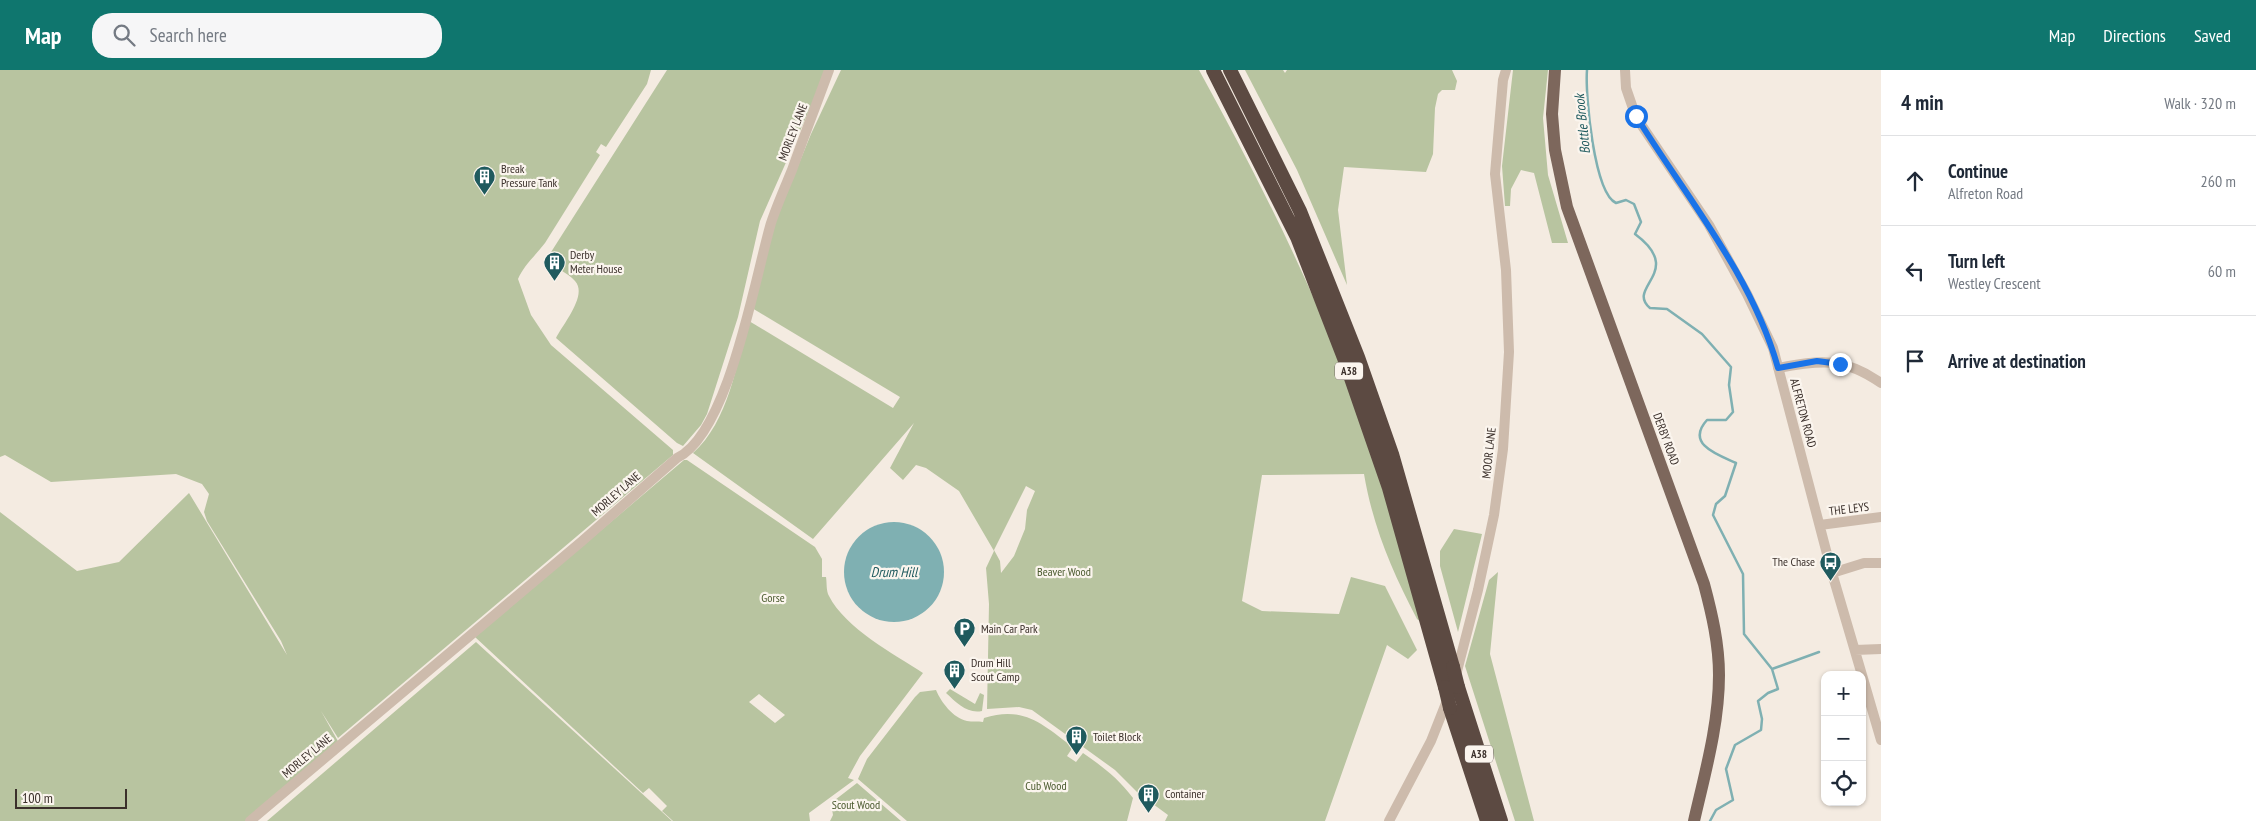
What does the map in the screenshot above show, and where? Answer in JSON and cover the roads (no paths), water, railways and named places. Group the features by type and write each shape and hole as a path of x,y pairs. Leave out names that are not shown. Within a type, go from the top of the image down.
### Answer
{"highway":[{"name":"A38","path":"1213,70 1297,237 1344,358 1389,488 1452,687 1501,821"},
{"name":"A38","path":"1230,70 1300,211 1358,357 1392,454 1453,668 1450,708 1487,821"}],"main road":[{"name":"DERBY ROAD","path":"1555,70 1552,114 1557,158 1568,207 1704,584 1714,622 1719,674 1718,700 1712,744 1694,821"}],"street":[{"name":"MORLEY LANE","path":"250,821 581,542 677,458 683,455 707,428 718,408 736,354 772,222 829,70"},
{"name":"MOOR LANE","path":"1389,821 1431,741 1450,692 1478,590 1494,515 1503,449 1509,352 1506,270 1495,174 1502,90 1506,70"},
{"name":"ALFRETON ROAD","path":"1625,70 1626,88 1636,116 1709,225 1762,324 1778,368 1832,573 1861,671"},
{"path":"1778,368 1817,361 1840,364 1862,372 1881,383"},
{"name":"THE LEYS","path":"1820,525 1881,517"},
{"path":"1832,573 1864,563 1881,563"},
{"path":"1855,650 1881,649"},
{"name":"ALFRETON ROAD","path":"1866,689 1881,740"}],"water":[{"name":"Drum Hill","path":"894,522 913,525 930,536 941,553 944,572 941,591 930,608 913,619 894,622 875,619 858,608 847,591 844,572 847,553 858,536 875,525"}],"waterway":[{"name":"Bottle Brook","path":"1587,70 1589,120 1592,142 1602,181 1608,195 1616,203 1626,200 1634,204 1641,222 1635,234 1649,247 1655,259 1656,269 1644,293 1644,300 1650,308 1667,309 1702,334 1731,367 1729,385 1733,412 1726,420 1707,420 1701,428 1700,436 1706,448 1736,463 1725,496 1716,504 1713,515 1743,574 1744,634 1772,669 1778,689 1768,693 1758,701 1762,719 1761,730 1735,745 1726,769 1733,800 1716,810 1710,821"},
{"path":"1772,669 1819,652"}],"place":[{"name":"Break Pressure Tank","path":"485,195"},
{"name":"Derby Meter House","path":"554,281"},
{"name":"The Chase","path":"1831,581"},
{"name":"Main Car Park","path":"965,648"},
{"name":"Drum Hill Scout Camp","path":"955,689"},
{"name":"Toilet Block","path":"1077,756"},
{"name":"Container","path":"1149,813"}],"park label":[{"name":"Beaver Wood","path":"1064,572"},
{"name":"Gorse","path":"773,598"},
{"name":"Cub Wood","path":"1046,786"},
{"name":"Scout Wood","path":"856,805"}]}
